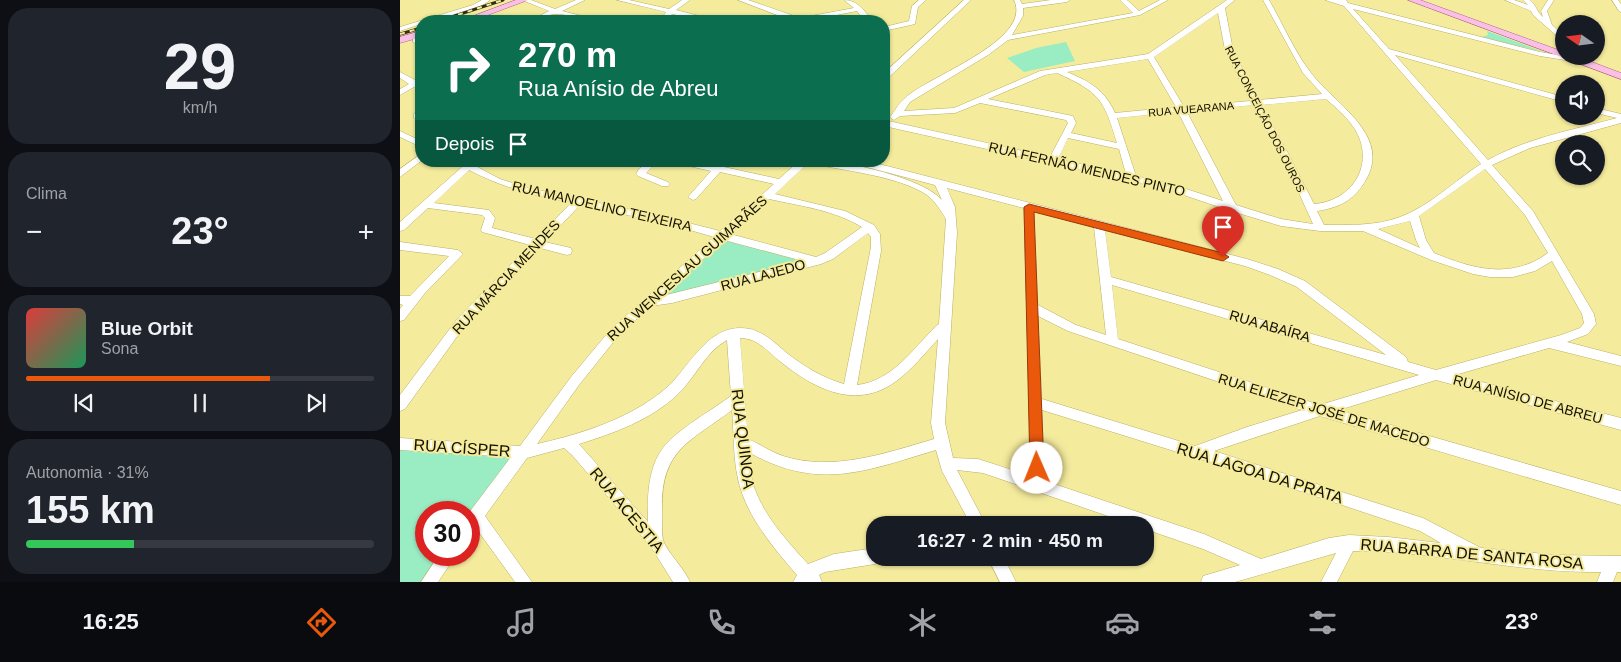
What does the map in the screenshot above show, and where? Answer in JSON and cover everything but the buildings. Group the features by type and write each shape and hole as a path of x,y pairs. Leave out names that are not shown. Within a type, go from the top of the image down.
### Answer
{"main road":[{"path":"483,15 529,0"},
{"path":"493,15 529,0"},
{"path":"1412,0 1555,52"},
{"path":"400,40 415,40"},
{"path":"400,44 415,41"},
{"path":"1593,65 1621,76"}],"street":[{"path":"445,15 475,6 487,0"},
{"path":"529,0 556,12 570,15"},
{"path":"548,15 582,0"},
{"path":"620,0 688,15"},
{"path":"667,15 670,11 688,0"},
{"path":"741,0 782,15"},
{"path":"847,0 863,15"},
{"path":"890,28 912,22 915,6 923,0"},
{"path":"890,72 968,0"},
{"path":"890,119 898,114 907,100 985,53 1006,38 1015,25 1018,3 1066,0"},
{"path":"1123,0 1138,14"},
{"path":"1006,38 1138,14 1165,0"},
{"path":"898,114 948,111 979,100 1034,75 1150,56 1232,0"},
{"path":"1266,0 1307,72 1347,113 1366,141 1367,162 1362,178 1340,202 1329,206 1311,208"},
{"path":"1328,0 1344,2 1533,52 1555,55"},
{"path":"1508,0 1541,11"},
{"path":"1526,0 1541,11 1555,29"},
{"path":"1541,11 1551,0"},
{"path":"1615,0 1621,10"},
{"path":"1195,452 1238,436 1321,412 1436,374 1547,343 1584,331 1590,324 1588,314 1529,213 1344,2"},
{"name":"RUA CONCEIÇÃO DOS OUROS","path":"1222,7 1227,48 1320,228"},
{"path":"828,15 858,9"},
{"path":"400,29 415,24"},
{"path":"1385,50 1555,97"},
{"path":"1150,56 1181,109 1232,208"},
{"path":"1056,70 1099,93 1112,116 1132,178"},
{"path":"400,74 415,81"},
{"path":"400,93 415,84"},
{"name":"RUA VUEARANA","path":"1112,116 1329,96"},
{"path":"979,100 1067,117 1072,121 1052,161"},
{"path":"1605,113 1621,119"},
{"name":"RUA FERNÃO MENDES PINTO","path":"890,124 1194,193 1255,217 1320,228 1364,228 1414,215 1486,164 1517,150 1621,119"},
{"path":"400,134 415,141"},
{"path":"1066,135 1122,147"},
{"path":"400,174 415,162"},
{"path":"400,228 467,167"},
{"name":"RUA MANOELINO TEIXEIRA","path":"470,167 497,181 522,190 579,201 721,235 817,261"},
{"path":"647,167 641,174 664,184"},
{"path":"704,167 780,182"},
{"path":"693,197 720,167"},
{"name":"RUA WENCESLAU GUIMARÃES","path":"480,509 601,347 797,167"},
{"path":"838,167 945,193 1029,207 1247,263 1301,284 1409,366"},
{"path":"877,167 939,183 945,193 951,218 951,259 939,414 940,443 959,494 973,516"},
{"path":"766,195 843,214 870,227 877,240 849,391"},
{"name":"RUA MÁRCIA MENDES","path":"400,405 462,321 579,201"},
{"path":"427,205 485,212 490,218 486,230 567,251"},
{"path":"1029,207 1038,485"},
{"path":"1414,215 1421,240 1429,254"},
{"path":"1099,225 1112,342"},
{"name":"RUA LAJEDO","path":"648,302 672,299 817,261 836,251 870,227"},
{"path":"1364,228 1429,254 1483,272 1508,274 1534,267 1553,255"},
{"path":"400,246 458,254 427,283 400,317"},
{"name":"RUA ABAÍRA","path":"1105,279 1436,374"},
{"path":"400,300 413,301"},
{"name":"RUA ELIEZER JOSÉ DE MACEDO","path":"1033,308 1072,328 1321,412 1621,498"},
{"path":"523,453 605,430 645,411 674,388 710,345 724,336 748,334 759,337 817,380 832,387 849,391 872,389 887,382 945,327"},
{"name":"RUA QUINOA","path":"734,334 737,399 745,480 751,498 765,523 807,579"},
{"path":"1547,343 1621,361"},
{"name":"RUA ANÍSIO DE ABREU","path":"1436,374 1621,424"},
{"path":"656,542 655,487 660,466 665,456 673,446 737,399"},
{"name":"RUA LAGOA DA PRATA","path":"1036,403 1423,526 1479,555"},
{"name":"RUA ACESTIA","path":"566,442 577,451 656,542 682,582"},
{"path":"741,442 783,462 826,468 878,462 940,443"},
{"name":"RUA CÍSPER","path":"400,444 504,450 523,453"},
{"path":"948,466 963,462 973,463 1204,542 1260,566"},
{"path":"480,530 524,582"},
{"path":"1328,582 1349,543"},
{"name":"RUA BARRA DE SANTA ROSA","path":"1209,582 1329,546 1349,543 1392,544 1479,555 1575,563 1617,564"},
{"path":"807,579 821,566 866,557"},
{"path":"1605,582 1617,564"},
{"path":"429,582 440,566"},
{"path":"1000,566 1008,582"}],"green space":[{"path":"1487,31 1544,52 1481,37 1488,35"},
{"path":"1066,42 1075,61 1024,72 1007,58 1036,48"},
{"path":"721,235 817,261 648,302"},
{"path":"400,448 523,453 480,517 480,501 415,501 415,566 446,566 435,582 400,582"}],"railway":[{"path":"457,15 503,0"},
{"path":"400,34 415,30"}],"route":[{"path":"1037,468 1029,207 1223,257"}]}
